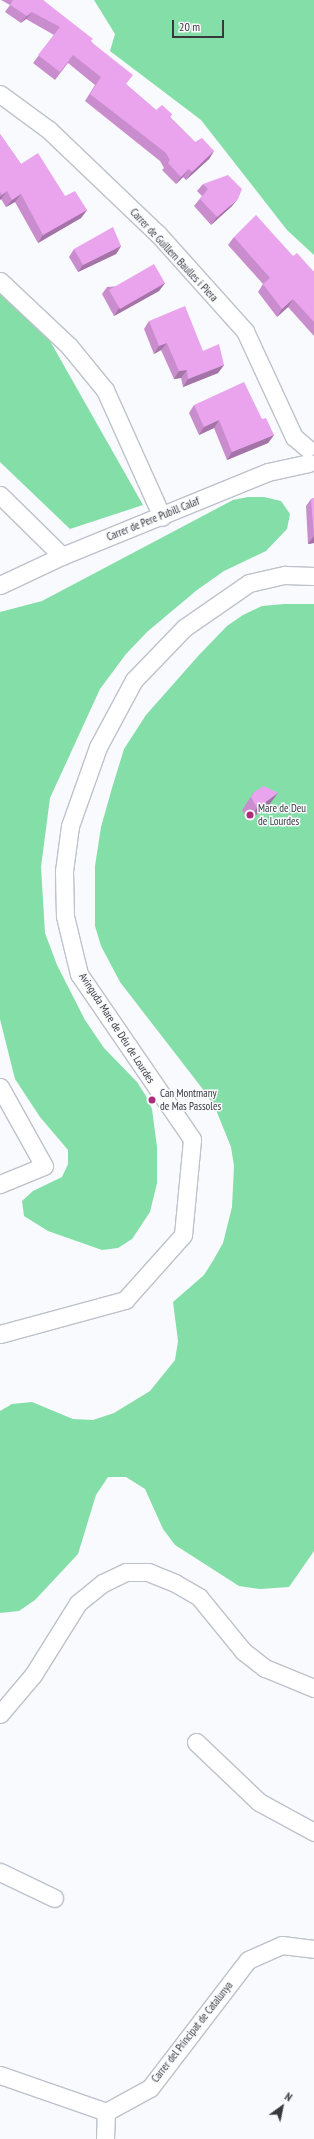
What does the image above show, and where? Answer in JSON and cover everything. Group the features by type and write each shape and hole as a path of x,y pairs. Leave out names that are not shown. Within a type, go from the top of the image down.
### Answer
{"street":[{"name":"Carrer de Guillem Baulles i Piera","path":"0,94 49,130 158,234 245,331 294,437 311,454"},
{"path":"0,281 69,346 105,390 162,517"},
{"name":"Carrer de Pere Pubill Calaf","path":"0,585 62,556 162,517 311,454"},
{"path":"0,495 62,556"},
{"name":"Avinguda Mare de Déu de Lourdes","path":"1,1331 125,1300 183,1235 192,1139 79,974 65,916 64,871 70,826 98,747 134,680 184,628 249,583 285,575 314,576"},
{"path":"0,1087 44,1166 0,1184"},
{"path":"0,1714 33,1675 78,1603 103,1582 126,1572 148,1572 175,1583 199,1597 243,1651 264,1668 314,1688"},
{"path":"196,1742 259,1802 314,1832"},
{"path":"0,1872 54,1898"},
{"name":"Carrer del Principat de Catalunya","path":"106,2112 150,2088 248,1960 282,1946 314,1949"},
{"path":"0,2074 106,2112 105,2139"}],"green space":[{"path":"94,0 314,0 314,255 287,230 201,120 110,51 115,34"},
{"path":"0,288 50,341 143,505 70,529 0,462"},
{"path":"248,497 264,497 281,501 290,514 287,529 266,551 224,571 197,590 147,632 126,654 100,689 50,798 41,867 45,933 57,965 85,1020 104,1048 137,1082 146,1096 152,1109 157,1147 157,1183 150,1212 132,1239 118,1248 102,1250 48,1231 24,1216 22,1201 33,1191 62,1177 68,1164 68,1150 40,1117 15,1079 0,1019 0,612 42,601 233,500"},
{"path":"314,604 314,1551 289,1587 260,1589 239,1586 175,1545 163,1529 145,1489 126,1477 108,1477 96,1495 78,1554 35,1600 19,1611 0,1613 0,1411 12,1404 32,1402 73,1419 93,1420 114,1413 150,1391 175,1360 178,1341 173,1302 204,1275 214,1259 223,1243 232,1207 234,1166 231,1147 216,1110 205,1092 120,982 101,946 95,926 95,866 101,827 124,749 146,715 227,626 243,615 262,606"}],"building":[{"path":"13,0 43,0 93,39 90,41 133,75 126,84 156,110 162,105 172,114 169,117 195,142 202,138 214,151 192,172 189,169 181,177 168,163 170,160 166,153 90,94 101,77 73,55 60,72 38,55 60,27 32,12 27,16 10,5"},
{"path":"0,134 21,164 38,153 65,196 75,191 87,210 43,235 21,194 12,200 7,191 2,195 0,192"},
{"path":"228,175 242,189 238,199 217,217 200,199 208,189 203,184"},
{"path":"256,215 293,256 297,253 314,272 314,322 293,299 282,309 263,284 270,278 234,237"},
{"path":"113,227 121,246 83,265 74,249"},
{"path":"154,264 165,283 120,309 109,290"},
{"path":"185,306 203,351 219,344 224,365 188,379 187,370 179,371 167,343 159,346 149,321"},
{"path":"244,382 262,419 266,418 274,435 232,452 219,420 204,427 194,405"},
{"path":"314,498 314,536 311,499"},
{"path":"264,786 278,793 257,808 251,797 254,792"}],"place":[{"name":"Mare de Deu de Lourdes","path":"250,815"},
{"name":"Can Montmany de Mas Passoles","path":"152,1100"}]}
